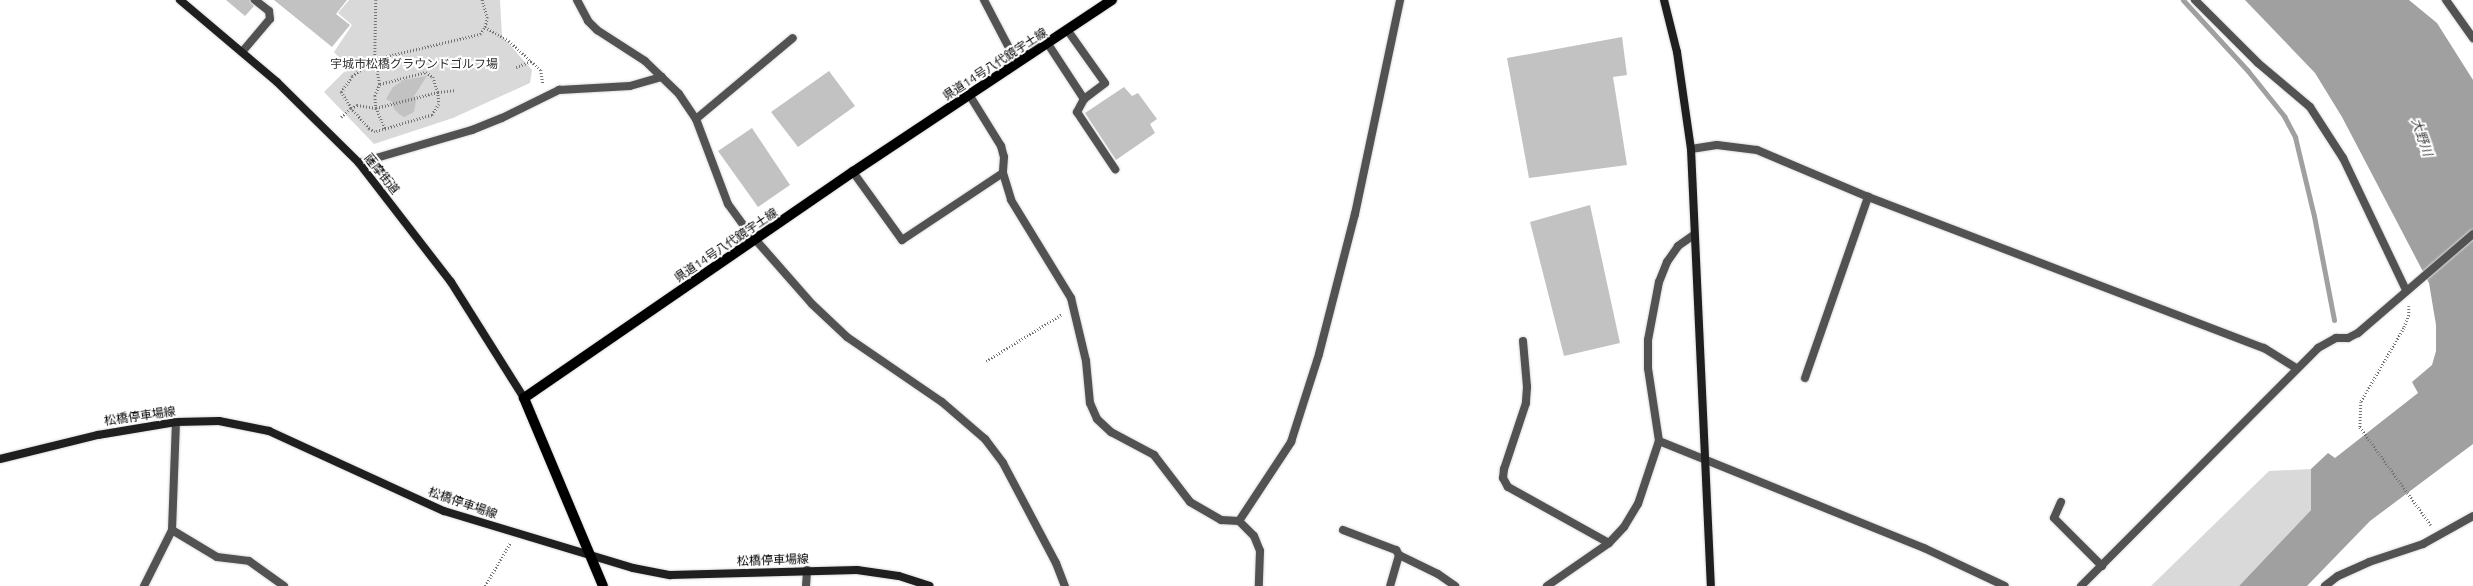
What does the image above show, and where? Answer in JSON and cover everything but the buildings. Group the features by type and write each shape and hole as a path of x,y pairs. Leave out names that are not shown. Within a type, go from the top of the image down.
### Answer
{"main road":[{"name":"県道14号八代鏡宇土線","path":"524,398 756,241 853,172 1068,31 1112,0"},
{"path":"524,398 603,586"}],"street":[{"path":"242,52 270,19 269,11 255,0"},
{"path":"577,0 597,30 633,52 679,94 696,120 728,204 756,241 831,324 942,402 985,439 1006,470 1056,563 1065,586"},
{"path":"984,0 1017,64"},
{"path":"1239,520 1291,442 1319,354 1355,214 1400,0"},
{"path":"1664,0 1677,52 1691,149 1711,586"},
{"path":"2195,0 2258,62 2310,107 2343,158 2406,290"},
{"path":"2446,0 2473,38"},
{"name":"薩摩街道","path":"184,1 277,82 359,163 451,282 524,398"},
{"path":"1068,31 1105,83 1084,99 1077,112 1115,169"},
{"path":"696,120 793,38"},
{"path":"1048,44 1084,99"},
{"path":"359,163 472,130 559,90 630,86 662,77"},
{"path":"970,96 1001,146 1004,157 1003,173 1011,200 1074,307 1086,361 1090,403 1097,419 1112,432 1154,455 1179,491 1190,502 1221,520 1239,520 1254,536 1260,551 1259,586"},
{"path":"1691,149 1717,145 1757,150 1868,197 2251,343 2296,368"},
{"path":"853,172 902,240 1003,173"},
{"path":"1805,378 1868,197"},
{"path":"2081,586 2296,368 2328,342 2358,333 2406,290 2473,234"},
{"path":"1547,586 1609,543 1624,527 1638,504 1659,442 1648,368 1648,340 1659,282 1667,262 1678,246 1694,235"},
{"path":"1523,341 1527,387 1526,403 1504,468 1503,478 1508,487 1609,543"},
{"name":"松橋停車場線","path":"0,459 98,435 176,422 220,421 269,431 444,511 515,534 589,555 670,575 807,570 864,571 899,576 929,586"},
{"path":"144,586 172,530 176,422"},
{"path":"1659,442 1705,459 1924,548 2005,586"},
{"path":"2061,502 2054,518 2102,566"},
{"path":"2325,586 2338,576 2369,562 2439,536 2473,516"},
{"path":"172,530 217,557 249,561 284,586"},
{"path":"1343,530 1396,550 1399,555 1438,574 1455,586"},
{"path":"1390,586 1399,555"},
{"path":"806,586 807,570"}],"path":[{"path":"376,0 375,59 380,84 375,96 376,108 386,130"},
{"path":"380,84 426,72 433,77 438,92 439,104 432,115 376,132 369,129 351,108 340,92 344,85 361,68 375,59 480,34 485,28 487,18 482,0"},
{"path":"485,28 509,41 532,61 543,75 542,98"},
{"path":"516,67 532,61"},
{"path":"341,117 357,105 376,108 438,92 456,90"},
{"path":"2406,290 2409,315 2361,402 2360,427 2439,536"},
{"path":"986,361 1074,307"},
{"path":"484,586 515,534"}],"green space":[{"name":"宇城市松橋グラウンドゴルフ場","path":"349,0 500,0 502,36 532,70 530,83 453,118 374,144 324,92 348,68 334,52 352,25 338,13"},
{"path":"2311,469 2311,510 2239,586 2151,586 2269,471"}],"water":[{"name":"大野川","path":"2245,0 2409,0 2437,23 2473,80 2473,444 2370,521 2307,586 2239,586 2311,510 2311,469 2328,453 2335,458 2418,393 2412,382 2432,365 2436,351 2436,325 2429,283 2342,117 2315,73"}],"waterway":[{"path":"2183,0 2248,71 2284,116 2295,137 2314,216 2334,320"}]}
